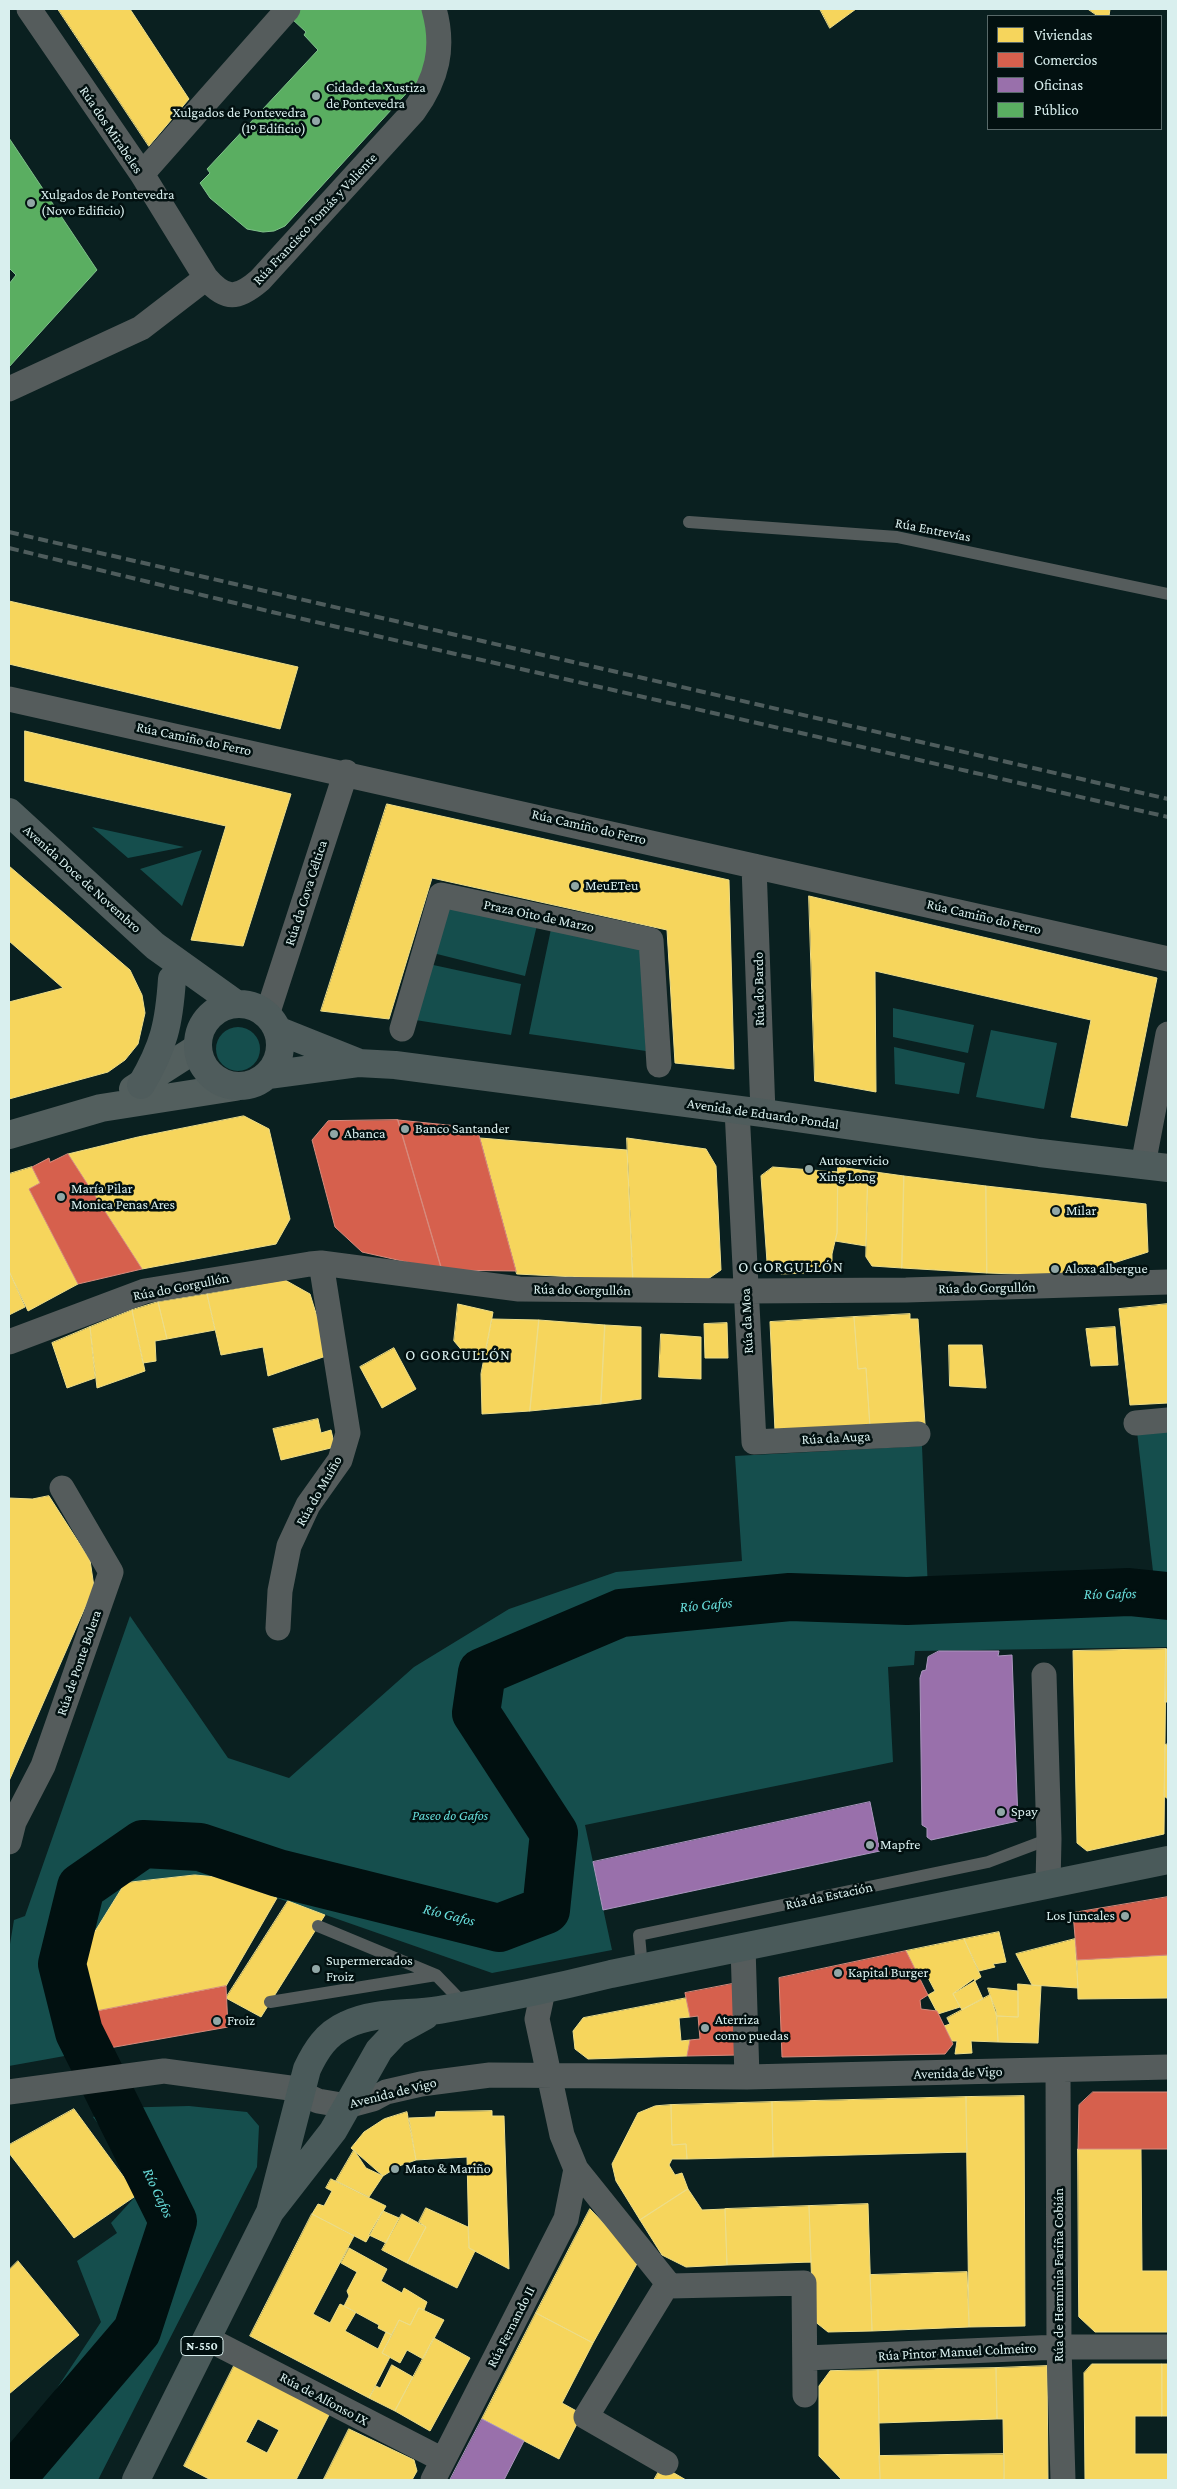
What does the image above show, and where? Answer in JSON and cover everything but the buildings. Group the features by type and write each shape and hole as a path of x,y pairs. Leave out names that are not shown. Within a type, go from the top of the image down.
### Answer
{"highway":[{"path":"270,2212 307,2069 316,2051 329,2035 361,2018 437,2011 533,1993 742,1947 1168,1860"},
{"path":"270,2212 333,2131 379,2050 396,2032 437,2011"},
{"name":"N-550","path":"142,2478 206,2338 270,2212"}],"main road":[{"name":"Avenida Doce de Novembro","path":"9,812 155,946 236,1004"},
{"name":"Avenida Doce de Novembro","path":"155,946 172,979 198,1040"},
{"path":"141,1085 156,1059 166,1032 172,979"},
{"path":"9,1135 101,1108 254,1083 268,1075 279,1054 272,1023 258,1009 236,1004 214,1012 198,1040 141,1085 101,1108"},
{"name":"Avenida de Eduardo Pondal","path":"272,1023 358,1063"},
{"path":"198,1040 200,1059 205,1070 224,1084 235,1087"},
{"name":"Avenida de Eduardo Pondal","path":"268,1075 358,1063 416,1067 1155,1166"}],"street":[{"name":"Rúa dos Mirabeles","path":"29,9 142,174 206,278"},
{"path":"142,174 288,9"},
{"name":"Rúa Francisco Tomás y Valiente","path":"206,278 216,290 225,294 235,296 247,292 414,111 426,95 440,52 438,22 434,9"},
{"path":"9,389 141,328 206,278"},
{"name":"Rúa Camiño do Ferro","path":"9,699 346,772 754,866 1168,958"},
{"name":"Rúa da Cova Céltica","path":"272,1023 346,772"},
{"name":"Rúa do Bardo","path":"750,1111 754,866"},
{"name":"Praza Oito de Marzo","path":"402,1029 441,895 651,940 659,1065"},
{"path":"1155,1166 1168,1034"},
{"name":"Rúa da Moa","path":"750,1111 745,1291 754,1442"},
{"name":"Rúa do Gorgullón","path":"9,1342 145,1291 321,1263 519,1289 906,1290 1168,1282"},
{"name":"Rúa do Muíño","path":"278,1628 280,1591 289,1546 308,1506 340,1460 348,1432 321,1263"},
{"path":"1136,1423 1168,1420"},
{"name":"Rúa da Auga","path":"754,1442 918,1434"},
{"name":"Rúa de Ponte Bolera","path":"10,1828 43,1766 111,1572 62,1488"},
{"path":"1044,1675 1049,1839 1048,1885"},
{"path":"742,1947 747,2078"},
{"path":"533,1993 562,2135 576,2168 670,2286 804,2283 805,2395"},
{"name":"Avenida de Vigo","path":"9,2092 164,2071 270,2085 301,2092 318,2101 347,2106 373,2099 386,2092 421,2084 490,2075 549,2074 747,2078 1168,2067"},
{"name":"Rúa de Herminia Fariña Cobián","path":"1058,2070 1059,2347 1063,2480"},
{"path":"270,2085 281,2097 293,2126"},
{"name":"Rúa Fernando II","path":"438,2470 566,2219 576,2168"},
{"path":"666,2464 586,2416 668,2283"},
{"name":"Rúa de Alfonso IX","path":"206,2338 438,2470"},
{"name":"Rúa Pintor Manuel Colmeiro","path":"806,2358 1059,2347 1168,2348"}],"lane":[{"name":"Rúa Entrevías","path":"689,522 897,537 1168,594"},
{"name":"Rúa da Estación","path":"642,1968 639,1935 988,1862 1049,1839"},
{"path":"318,1926 436,1975 465,2005"},
{"path":"270,2002 436,1975"}],"green space":[{"path":"92,827 184,847 128,858"},
{"path":"202,850 182,906 140,869"},
{"path":"442,905 537,925 525,976 429,952"},
{"path":"551,929 640,947 646,1051 529,1034"},
{"path":"424,963 521,984 511,1035 409,1019"},
{"path":"893,1008 974,1025 968,1053 893,1037"},
{"path":"238,1027 250,1031 256,1037 260,1049 256,1061 250,1067 238,1071 226,1067 220,1061 216,1049 220,1037 226,1031"},
{"path":"991,1030 1057,1043 1044,1109 976,1097"},
{"path":"894,1047 965,1063 959,1094 895,1084"},
{"name":"Paseo do Gafos","path":"1136,1423 1168,1424 1168,1647 915,1651 914,1665 888,1667 893,1762 585,1825 612,1950 492,1973 217,1877 195,1875 125,1883 84,1949 98,2050 9,2066 9,1950 14,1920 25,1916 130,1616 228,1758 289,1778 414,1667 509,1609 616,1572 742,1561 735,1456 922,1446 928,1591 1154,1580"},
{"path":"189,2106 247,2112 259,2126 257,2167 98,2480 9,2480 9,2449 43,2409 101,2322 77,2261 117,2233 111,2223 145,2186 93,2117 113,2108"}],"waterway":[{"name":"Río Gafos","path":"10,2480 137,2331 173,2221 79,2032 62,1964 81,1887 143,1844 200,1847 278,1873 499,1928 546,1910 554,1833 476,1713 482,1672 621,1613 790,1597 907,1601 1129,1592 1168,1596"}],"railway":[{"path":"9,532 1168,799"},
{"path":"9,548 272,612 1168,817"}],"place":[{"name":"Cidade da Xustiza de Pontevedra","path":"316,96"},
{"name":"Xulgados de Pontevedra (1º Edificio)","path":"316,121"},
{"name":"Xulgados de Pontevedra (Novo Edificio)","path":"31,203"},
{"name":"MeuETeu","path":"575,886"},
{"name":"Banco Santander","path":"405,1129"},
{"name":"Abanca","path":"334,1134"},
{"name":"Autoservicio Xing Long","path":"809,1169"},
{"name":"María Pilar Monica Penas Ares","path":"61,1197"},
{"name":"Milar","path":"1056,1211"},
{"name":"Aloxa albergue","path":"1055,1269"},
{"name":"Spay","path":"1001,1812"},
{"name":"Mapfre","path":"870,1845"},
{"name":"Los Juncales","path":"1125,1916"},
{"name":"Supermercados Froiz","path":"316,1969"},
{"name":"Kapital Burger","path":"838,1973"},
{"name":"Froiz","path":"217,2021"},
{"name":"Aterriza como puedas","path":"705,2028"},
{"name":"Mato & Mariño","path":"395,2169"}],"district":[{"name":"O GORGULLÓN","path":"791,1267"},
{"name":"O GORGULLÓN","path":"458,1355"}]}
